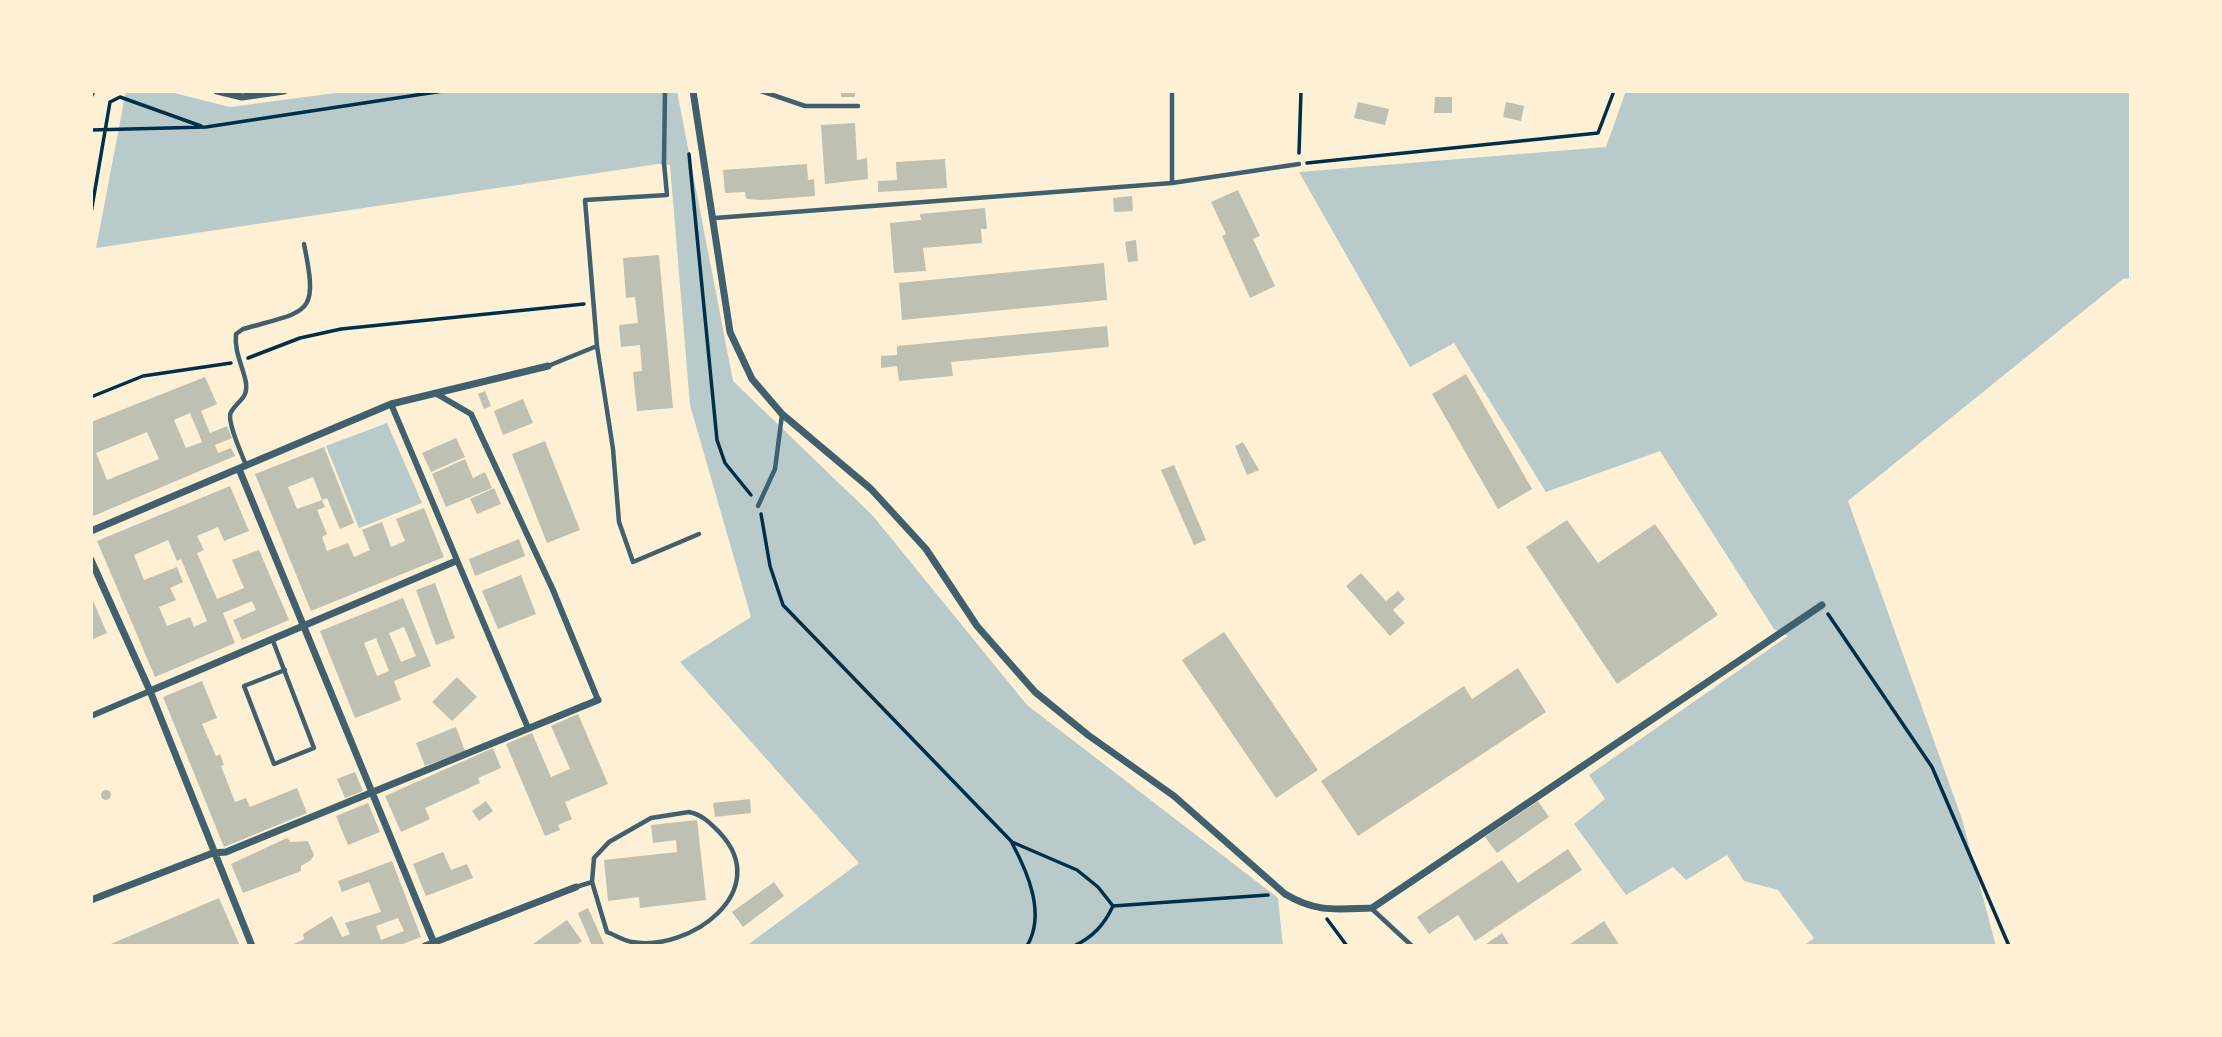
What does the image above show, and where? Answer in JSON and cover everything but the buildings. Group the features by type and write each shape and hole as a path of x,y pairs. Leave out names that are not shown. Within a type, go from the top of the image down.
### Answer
{"street":[{"path":"217,91 242,97 284,91"},
{"path":"693,91 715,218 720,273 730,332 751,379 782,414 871,489 926,549 977,626 1035,692 1088,735 1174,796 1285,894 1304,905 1321,910 1372,908 1822,605"},
{"path":"91,531 391,404 548,366"},
{"path":"91,900 213,853 226,852 598,700 553,590 471,414 435,393"},
{"path":"391,404 528,728"},
{"path":"242,467 435,944"},
{"path":"91,560 150,691 252,946"},
{"path":"91,716 456,561"},
{"path":"425,946 576,887"}],"lane":[{"path":"666,91 664,163 667,195 584,200 597,346 613,449 619,522 633,562 699,534"},
{"path":"761,91 805,106 858,106"},
{"path":"1172,91 1172,183"},
{"path":"715,218 1172,183 1299,164"},
{"path":"242,467 230,419 231,412 245,398 247,386 235,345 236,334 243,329 296,314 306,307 312,296 304,244"},
{"path":"548,366 597,346"},
{"path":"758,506 775,469 782,414"},
{"path":"273,640 285,670 314,748 274,764 244,686 285,670"},
{"path":"690,812 701,815 728,841 735,860 734,894 722,911 702,927 656,942 632,942 607,932 592,882 594,858 609,842 651,818 690,812"},
{"path":"576,887 592,882"},
{"path":"1372,908 1412,946"}],"path":[{"path":"91,130 206,127 443,91"},
{"path":"1301,91 1299,164 1598,133 1614,91"},
{"path":"91,213 107,130 105,116 110,102 120,97 206,127"},
{"path":"688,142 717,440 725,463 741,479 758,506 770,566 783,605 1012,842 1029,875 1034,905 1035,933 1027,946"},
{"path":"91,397 143,376 205,369 239,361 300,338 341,329 593,303"},
{"path":"1822,605 1932,767 2009,946"},
{"path":"1012,842 1077,870 1113,906 1285,894"},
{"path":"1074,946 1097,930 1113,906"},
{"path":"1321,910 1347,946"}],"shaded area":[{"path":"126,91 166,91 230,107 351,91 677,91 733,381 873,516 1027,705 1278,898 1283,946 746,946 859,863 680,662 751,617 690,405 670,165 658,164 96,248"},
{"path":"1626,91 2131,91 2131,278 2123,279 1848,501 1962,819 1996,946 1803,946 1814,938 1778,890 1744,881 1727,855 1686,880 1673,867 1626,895 1574,824 1605,799 1589,775 1788,636 1774,629 1660,451 1546,492 1454,343 1410,367 1299,172 1606,147"},
{"path":"387,423 422,503 359,528 326,446"}]}
